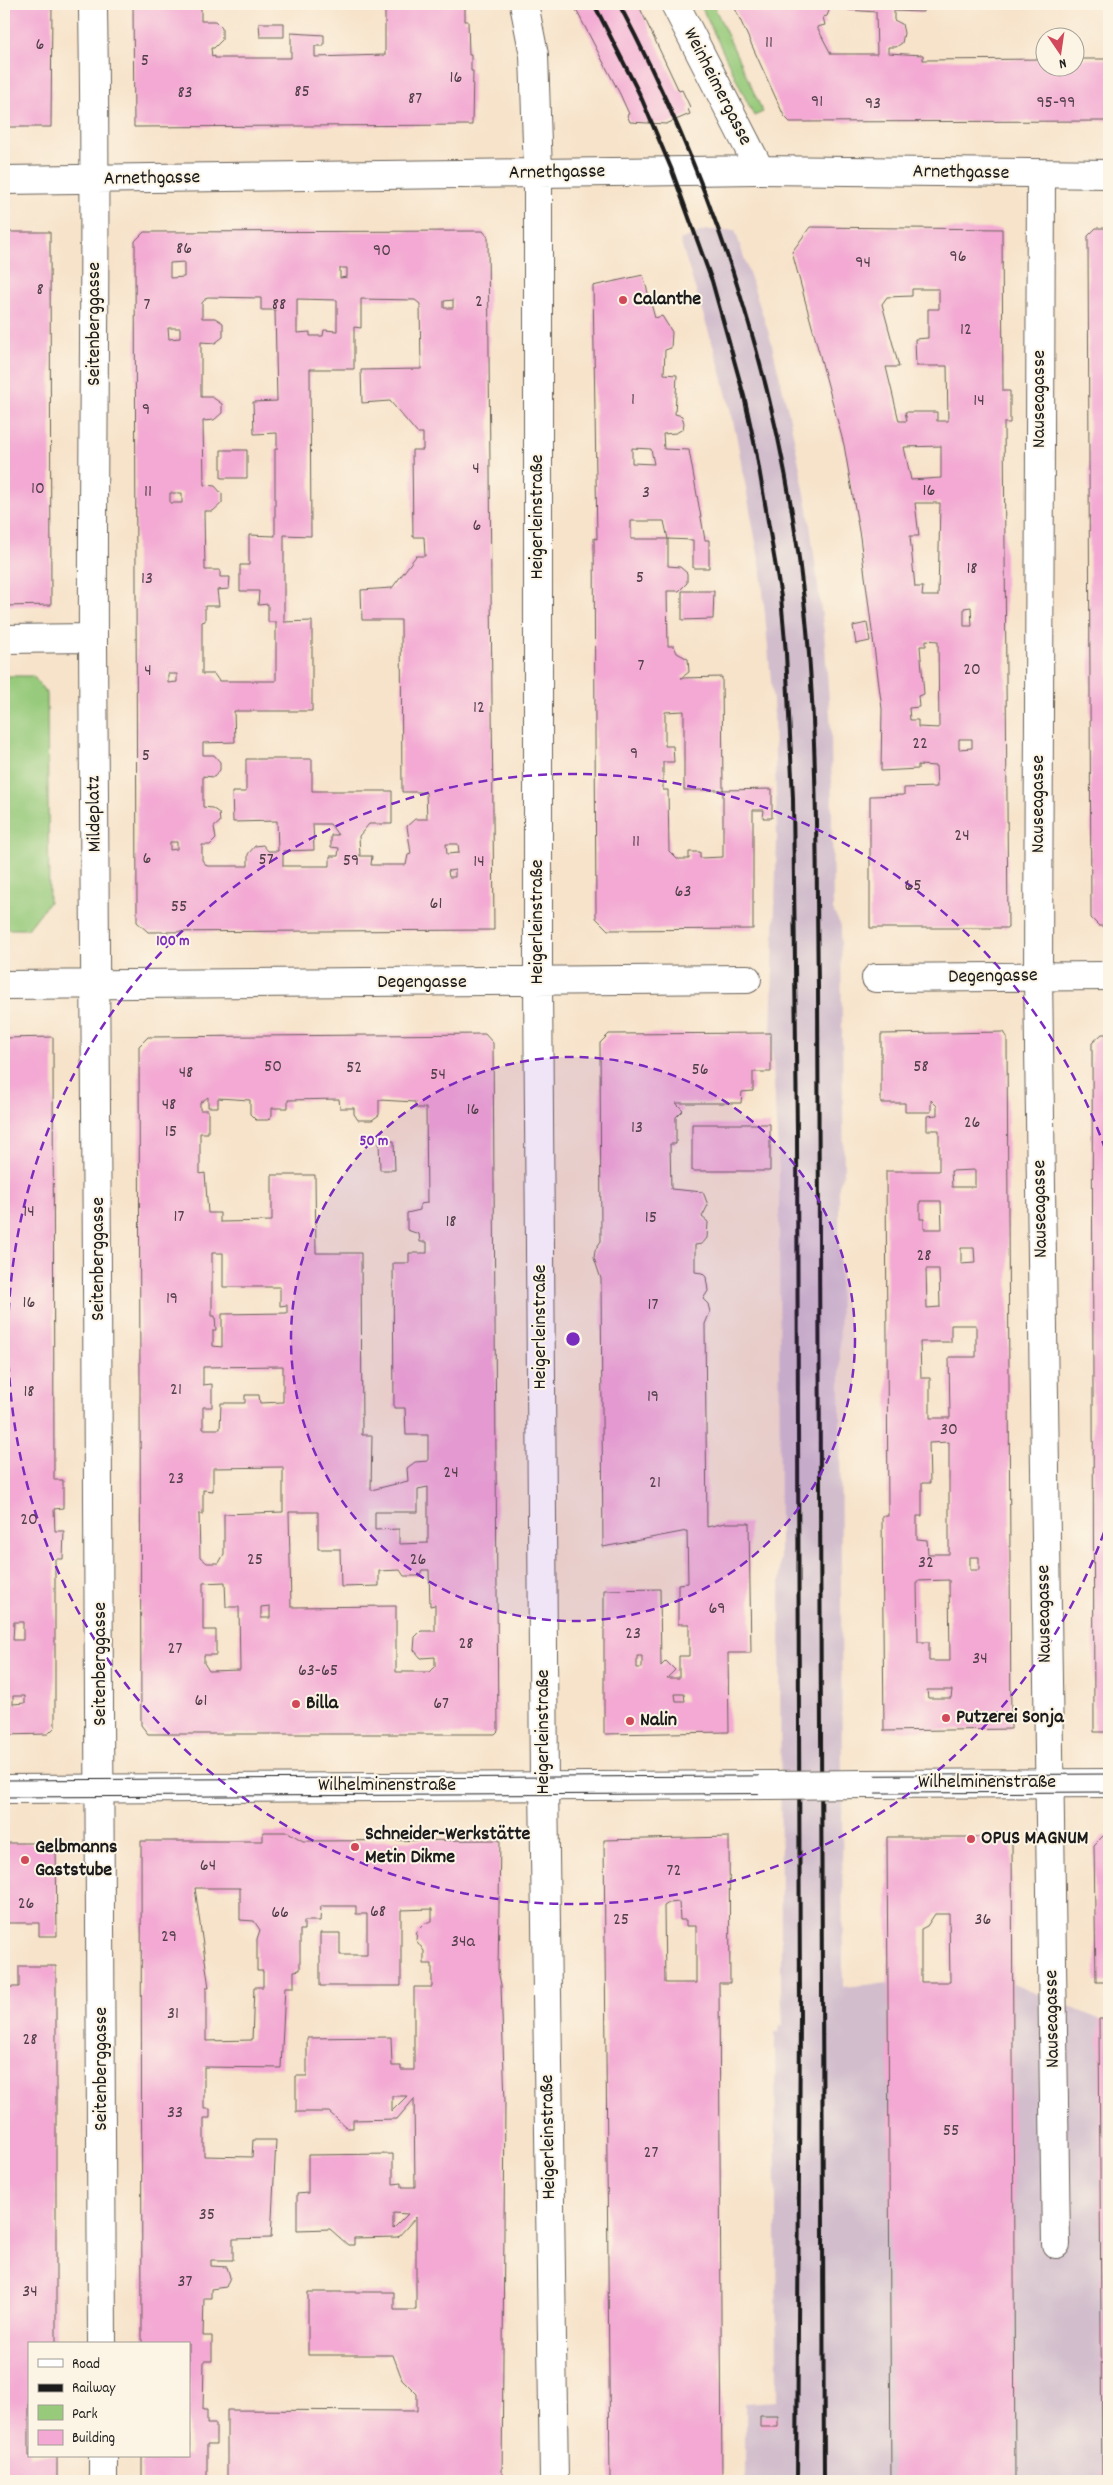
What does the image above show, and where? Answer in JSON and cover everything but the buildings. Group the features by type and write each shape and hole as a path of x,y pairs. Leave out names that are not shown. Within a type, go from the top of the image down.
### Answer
{"street":[{"path":"524,4 530,26 536,81 538,173"},
{"name":"Weinheimergasse","path":"675,4 760,170"},
{"name":"Seitenberggasse","path":"93,638 96,179 94,10"},
{"name":"Arnethgasse","path":"4,180 760,170 1109,174"},
{"name":"Heigerleinstraße","path":"538,173 538,982 544,1785 554,2481"},
{"name":"Nauseagasse","path":"1041,174 1038,976 1056,2244"},
{"path":"4,639 93,638"},
{"name":"Mildeplatz","path":"93,638 97,985"},
{"name":"Degengasse","path":"876,978 1109,976"},
{"name":"Degengasse","path":"97,985 747,980"},
{"path":"4,985 97,985"},
{"name":"Seitenberggasse","path":"97,985 102,1788 102,2342"},
{"name":"Wilhelminenstraße","path":"4,1789 1109,1783"},
{"path":"102,2458 103,2481"}],"shaded area":[{"path":"705,230 735,230 770,337 790,419 808,509 824,632 831,729 833,910 841,926 844,1172 839,1186 843,1987 888,1983 1013,1984 1099,2019 1109,2019 1109,2481 745,2481 745,2403 777,2401 775,2032 779,2032 780,2025 783,2025 781,1984 779,1172 771,1033 777,837 774,714 761,570 736,434 720,368 680,240"}],"green space":[{"path":"700,4 713,4 763,112 754,116"},
{"path":"4,676 33,676 47,694 49,902 28,929 4,929"}],"tram line":[{"path":"4,1780 1109,1774"},
{"path":"4,1797 1109,1792"}],"railway":[{"path":"594,4 640,95 671,168 712,281 744,396 756,451 781,597 786,653 793,798 797,1132 800,2017 797,2481"},
{"path":"619,4 654,74 686,146 740,293 779,445 794,522 809,648 814,745 818,987 824,2481"}],"place":[{"name":"Calanthe","path":"623,300"},
{"name":"Billa","path":"296,1704"},
{"name":"Putzerei Sonja","path":"946,1718"},
{"name":"Nalin","path":"630,1721"},
{"name":"OPUS MAGNUM","path":"971,1839"},
{"name":"Schneider-Werkstätte Metin Dikme","path":"355,1847"},
{"name":"Gelbmanns Gaststube","path":"25,1860"}]}
